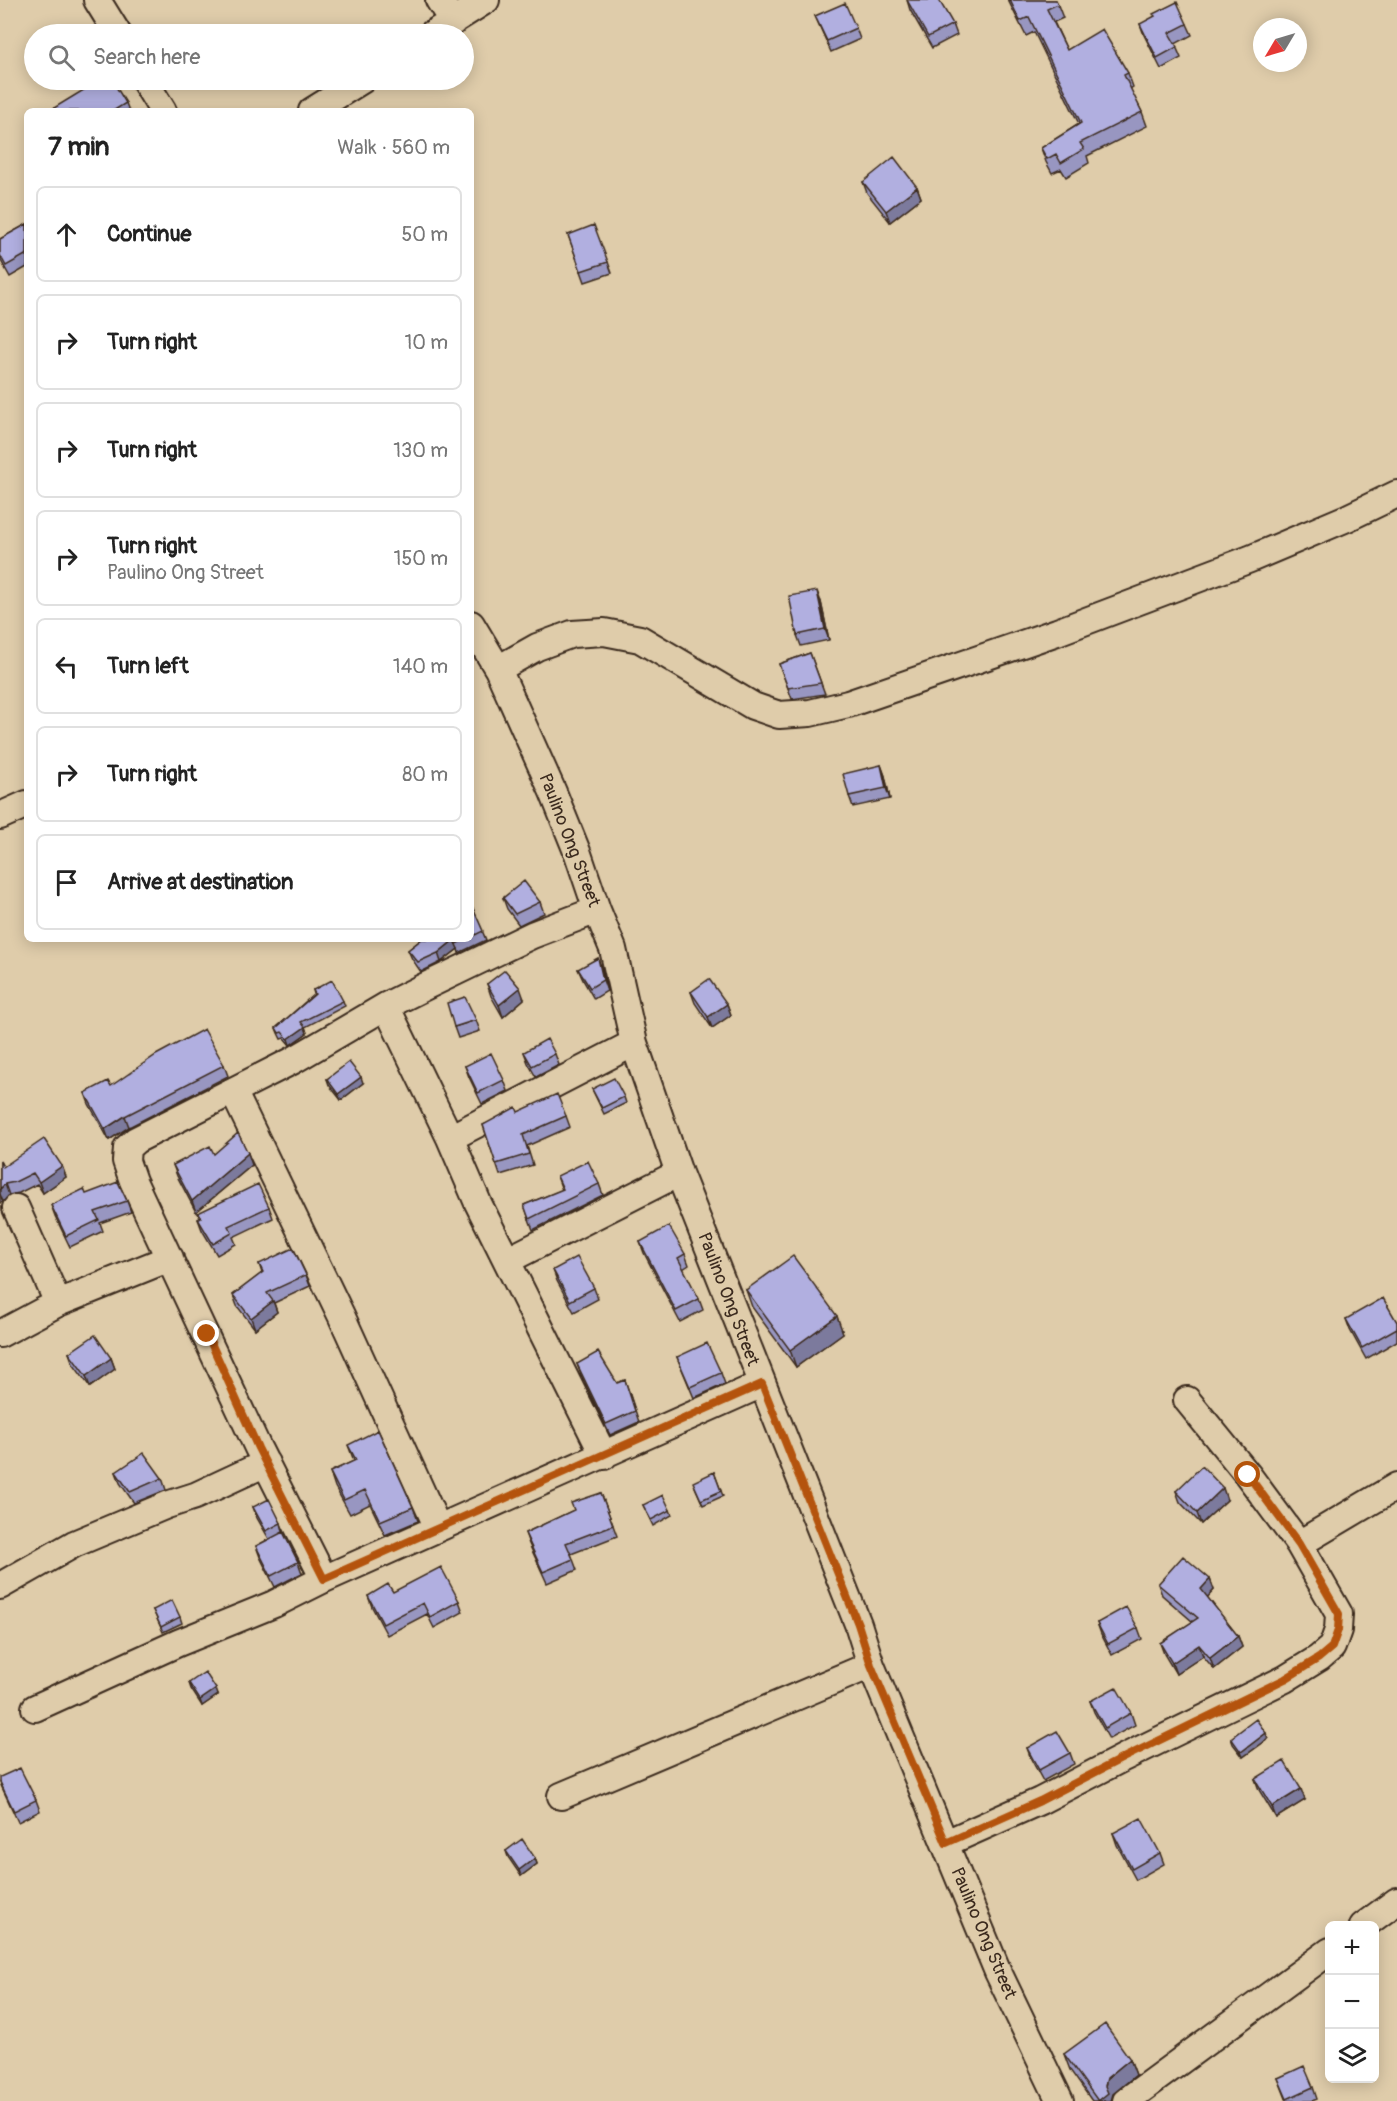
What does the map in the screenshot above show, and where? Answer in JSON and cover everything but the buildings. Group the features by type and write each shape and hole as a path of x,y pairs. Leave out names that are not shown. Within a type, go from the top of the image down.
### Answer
{"street":[{"path":"97,0 112,24"},
{"path":"439,0 442,24"},
{"path":"448,24 486,0"},
{"path":"150,90 161,108"},
{"path":"317,108 346,90"},
{"path":"498,669 537,647 572,634 604,632 640,639 753,706 779,715 810,713 848,704 1057,632 1250,559 1397,494"},
{"name":"Paulino Ong Street","path":"474,629 498,669 578,854 613,949 634,1043 679,1173 858,1624 871,1665 998,1972 1060,2101"},
{"path":"0,816 24,805"},
{"path":"324,1579 266,1463 133,1181 126,1161 127,1148 136,1140 292,1061 386,1006 532,935 597,910"},
{"path":"386,1006 450,1138 478,1203 604,1456"},
{"path":"450,1138 492,1114 634,1043"},
{"path":"233,1091 345,1325 438,1528"},
{"path":"508,1260 679,1173"},
{"path":"16,1208 58,1303"},
{"path":"0,1334 58,1303 170,1258"},
{"path":"35,1708 178,1643 274,1604 324,1579 762,1384"},
{"path":"946,1843 1040,1801 1285,1679 1332,1647 1338,1630 1339,1614 1299,1544 1248,1475 1187,1400"},
{"path":"0,1586 74,1544 167,1505 195,1496 266,1463"},
{"path":"1299,1544 1397,1486"},
{"path":"561,1796 871,1665"},
{"path":"1371,1921 1397,1901"},
{"path":"1126,2101 1325,1954"}],"route":[{"path":"207,1334 258,1448 324,1579 762,1384 858,1624 871,1665 946,1843 1040,1801 1285,1679 1332,1647 1338,1630 1339,1614 1299,1544 1248,1475"}]}
